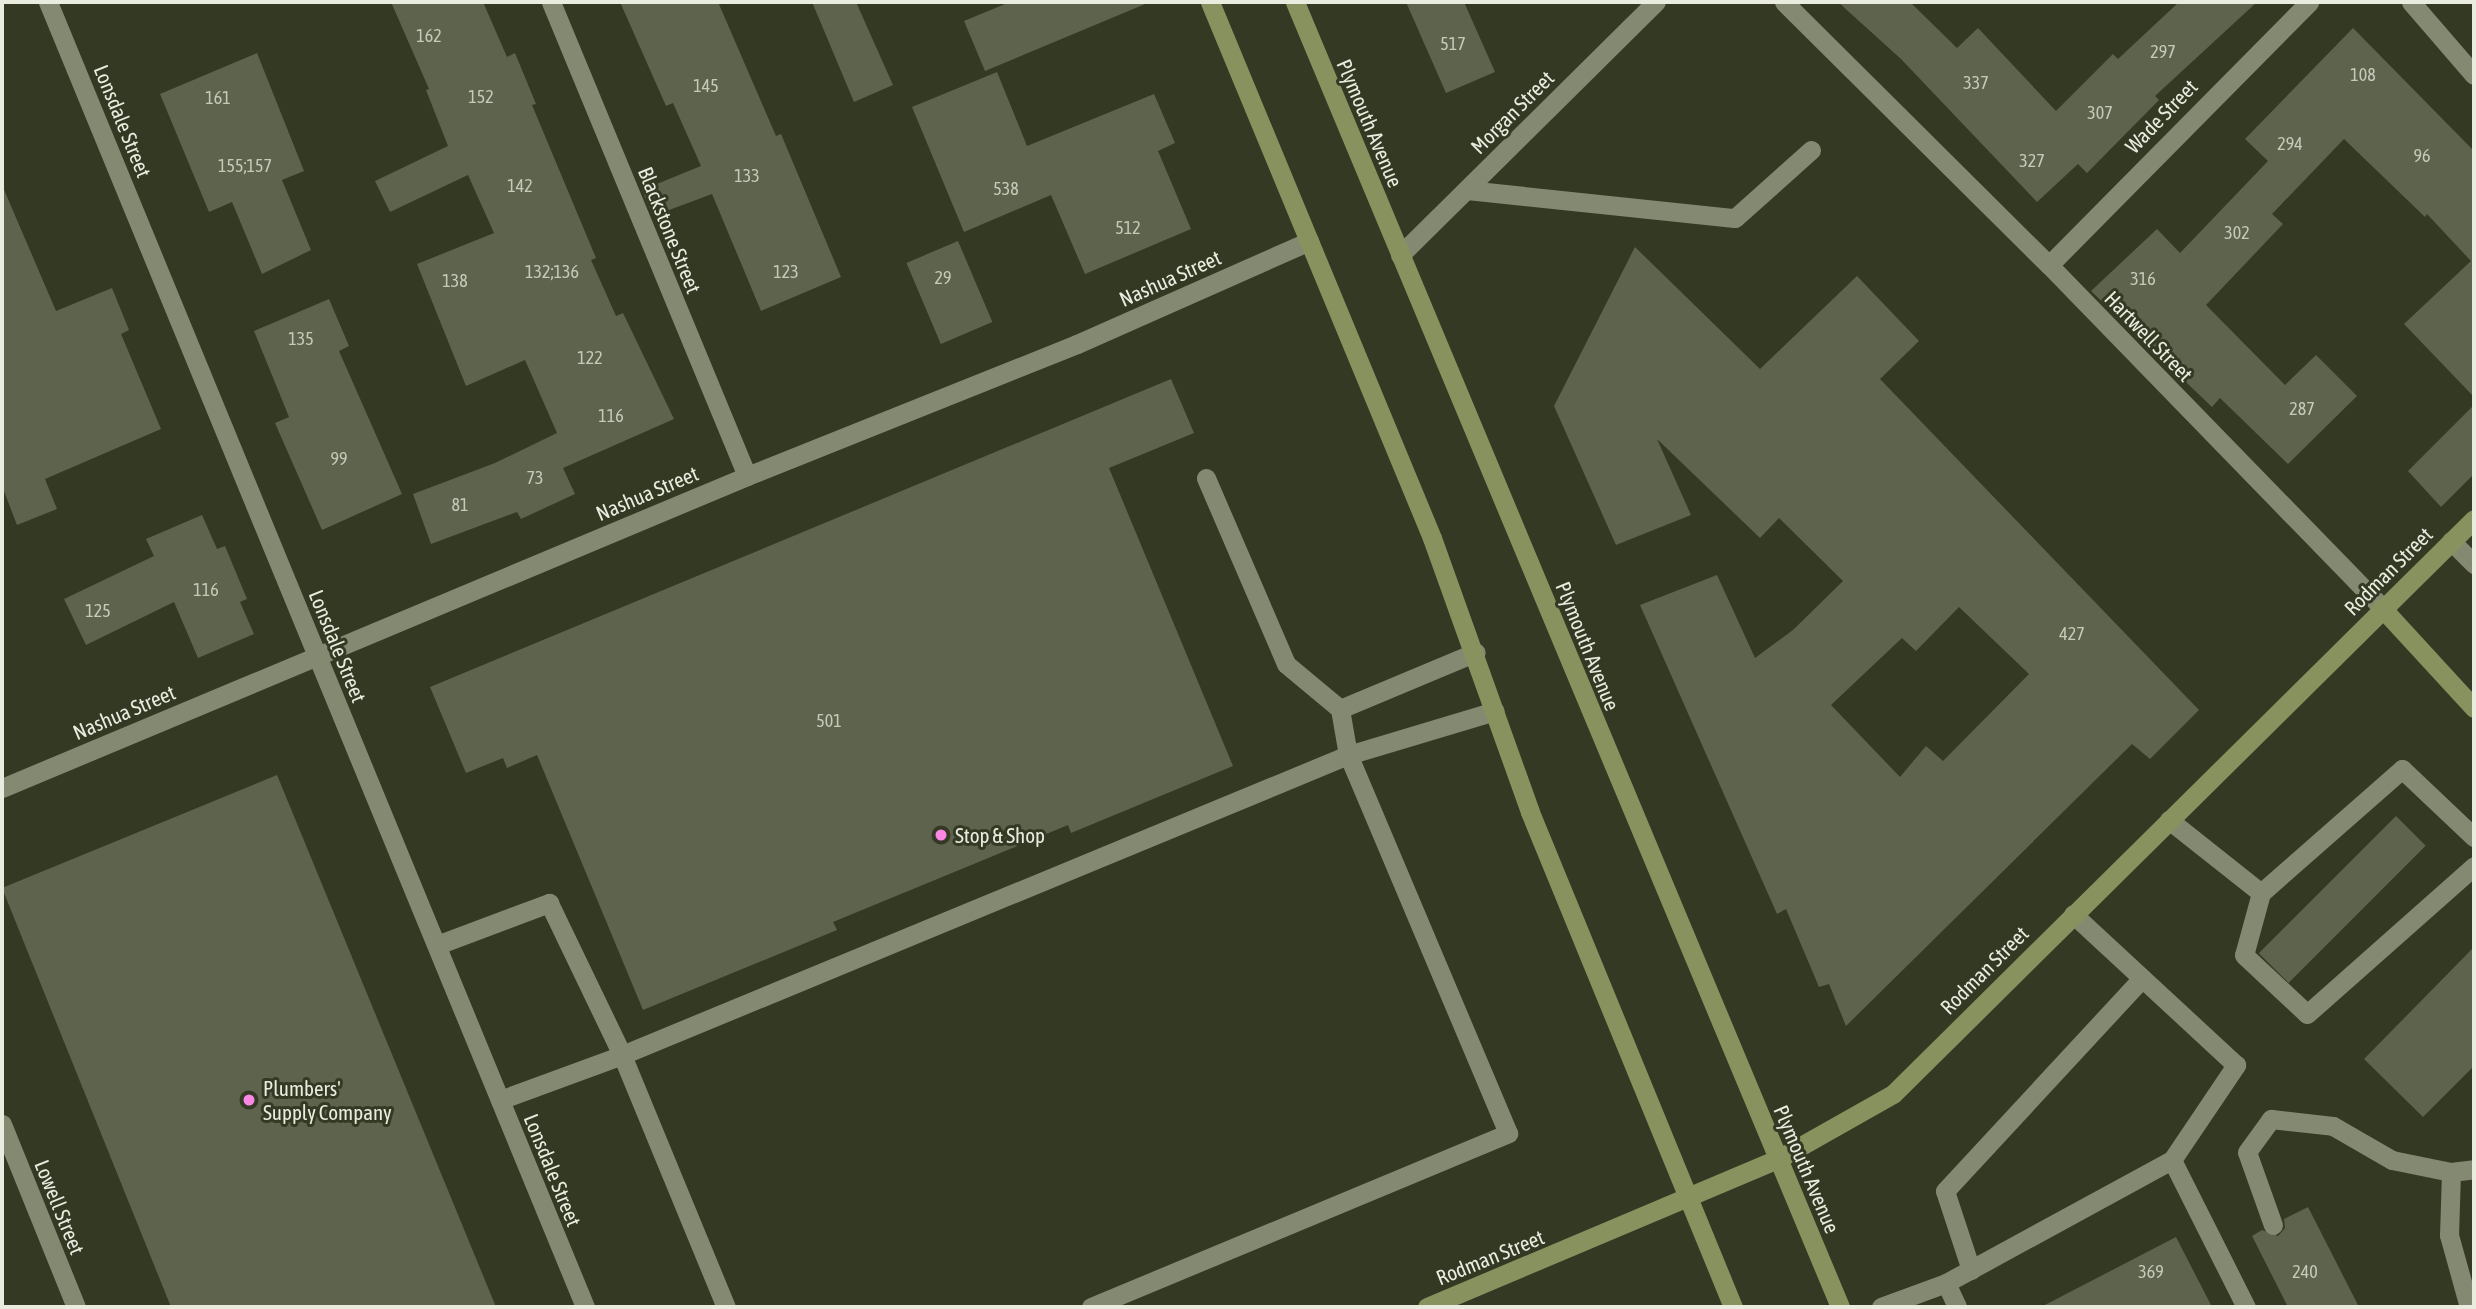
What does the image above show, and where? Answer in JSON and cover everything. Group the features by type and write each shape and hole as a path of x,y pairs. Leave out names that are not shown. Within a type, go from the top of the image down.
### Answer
{"main road":[{"path":"1210,2 1476,652 1530,812 1733,1307"},
{"name":"Plymouth Avenue","path":"1295,2 1840,1307"},
{"name":"Rodman Street","path":"1427,1307 1448,1303 1778,1159 1893,1094 2474,519"},
{"name":"Hartwell Street","path":"2382,608 2474,708"}],"street":[{"name":"Lonsdale Street","path":"48,2 585,1307"},
{"name":"Blackstone Street","path":"551,2 747,476"},
{"name":"Morgan Street","path":"1400,255 1656,2"},
{"name":"Hartwell Street","path":"1784,2 2049,265 2382,608"},
{"name":"Wade Street","path":"2049,265 2309,2"},
{"path":"2411,2 2474,75"},
{"path":"1467,190 1735,218 1811,150"},
{"name":"Nashua Street","path":"2,788 747,476 1077,344 1309,241"},
{"path":"1091,1307 1508,1133 1348,755 1340,709 1286,664 1206,478"},
{"path":"2451,541 2474,564"},
{"path":"1340,709 1476,652"},
{"path":"500,1100 622,1055 1348,755 1495,711"},
{"path":"2471,826 2402,769 2261,893 2244,955 2307,1014 2474,866"},
{"path":"2169,820 2261,893"},
{"path":"437,945 549,903 622,1055 726,1307"},
{"path":"1881,1307 1946,1283 2172,1160 2236,1065 2073,914"},
{"path":"1971,1270 1945,1191 2142,978"},
{"path":"2273,1225 2247,1152 2271,1119 2333,1126 2392,1160 2451,1172 2474,1169"},
{"name":"Lowell Street","path":"2,1124 76,1307"},
{"path":"2172,1160 2246,1307"},
{"path":"2451,1172 2449,1235 2469,1307"},
{"path":"1946,1283 1957,1307"}],"building":[{"path":"391,2 483,2 507,57 515,53 536,104 532,105 596,258 591,260 616,316 623,313 674,419 563,468 575,494 521,519 517,512 431,544 413,494 495,463 557,433 525,360 466,386 417,264 494,233 468,175 390,212 375,181 448,146 426,90 429,89"},
{"path":"620,2 718,2 776,136 781,134 841,277 761,311 712,194 653,216 642,190 701,166 673,103 666,106"},
{"path":"812,2 856,2 893,85 854,102"},
{"path":"1010,2 1150,2 985,71 964,21"},
{"path":"1406,2 1464,2 1495,72 1446,93"},
{"path":"1838,2 1910,2 1957,48 1978,28 2056,111 2113,54 2118,59 2179,2 2257,2 2155,96 2159,100 2087,173 2078,164 2037,202 1901,59"},
{"path":"2353,28 2474,151 2474,397 2404,324 2471,261 2427,214 2425,217 2344,139 2272,214 2283,224 2206,305 2285,385 2316,355 2357,396 2288,464 2220,398 2212,407 2091,291 2157,229 2180,253 2268,161 2245,139"},
{"path":"257,53 304,171 282,180 311,250 262,274 232,202 209,212 160,94"},
{"path":"997,72 1027,146 1154,94 1175,143 1158,151 1191,229 1085,274 1051,195 964,232 912,107"},
{"path":"2,185 56,311 112,288 129,330 121,334 161,429 45,479 57,509 17,525 2,486"},
{"path":"958,241 992,322 941,344 906,263"},
{"path":"1635,247 1760,369 1857,276 1919,341 1880,379 2199,710 2150,759 2132,744 1846,1026 1829,984 1819,987 1786,909 1777,914 1640,605 1717,575 1755,658 1793,630 1843,581 1779,518 1760,538 1657,439 1691,515 1616,545 1554,406","holes":["1959,607 2029,674 1943,761 1926,746 1900,777 1831,705 1902,638 1916,651"]},
{"path":"329,299 349,346 339,351 402,494 322,530 275,423 289,417 254,331"},
{"path":"1171,379 1194,433 1109,468 1233,766 1071,833 1068,825 833,922 837,930 643,1010 537,755 507,768 503,758 466,773 430,687"},
{"path":"2474,405 2474,474 2441,507 2408,471"},
{"path":"202,515 217,549 225,546 247,599 240,602 254,634 198,658 174,602 86,645 64,599 154,556 146,539"},
{"name":"Plumbers' Supply Company","path":"277,775 496,1307 171,1307 2,888"},
{"path":"2396,816 2426,846 2289,983 2259,953"},
{"path":"2474,947 2474,1066 2423,1117 2364,1059"},
{"path":"2308,1207 2359,1307 2288,1307 2252,1236 2262,1230 2278,1236 2285,1228 2284,1219"},
{"path":"2176,1237 2212,1307 2041,1307"}],"place":[{"name":"Stop & Shop","path":"941,835"},
{"name":"Plumbers' Supply Company","path":"249,1100"}]}
